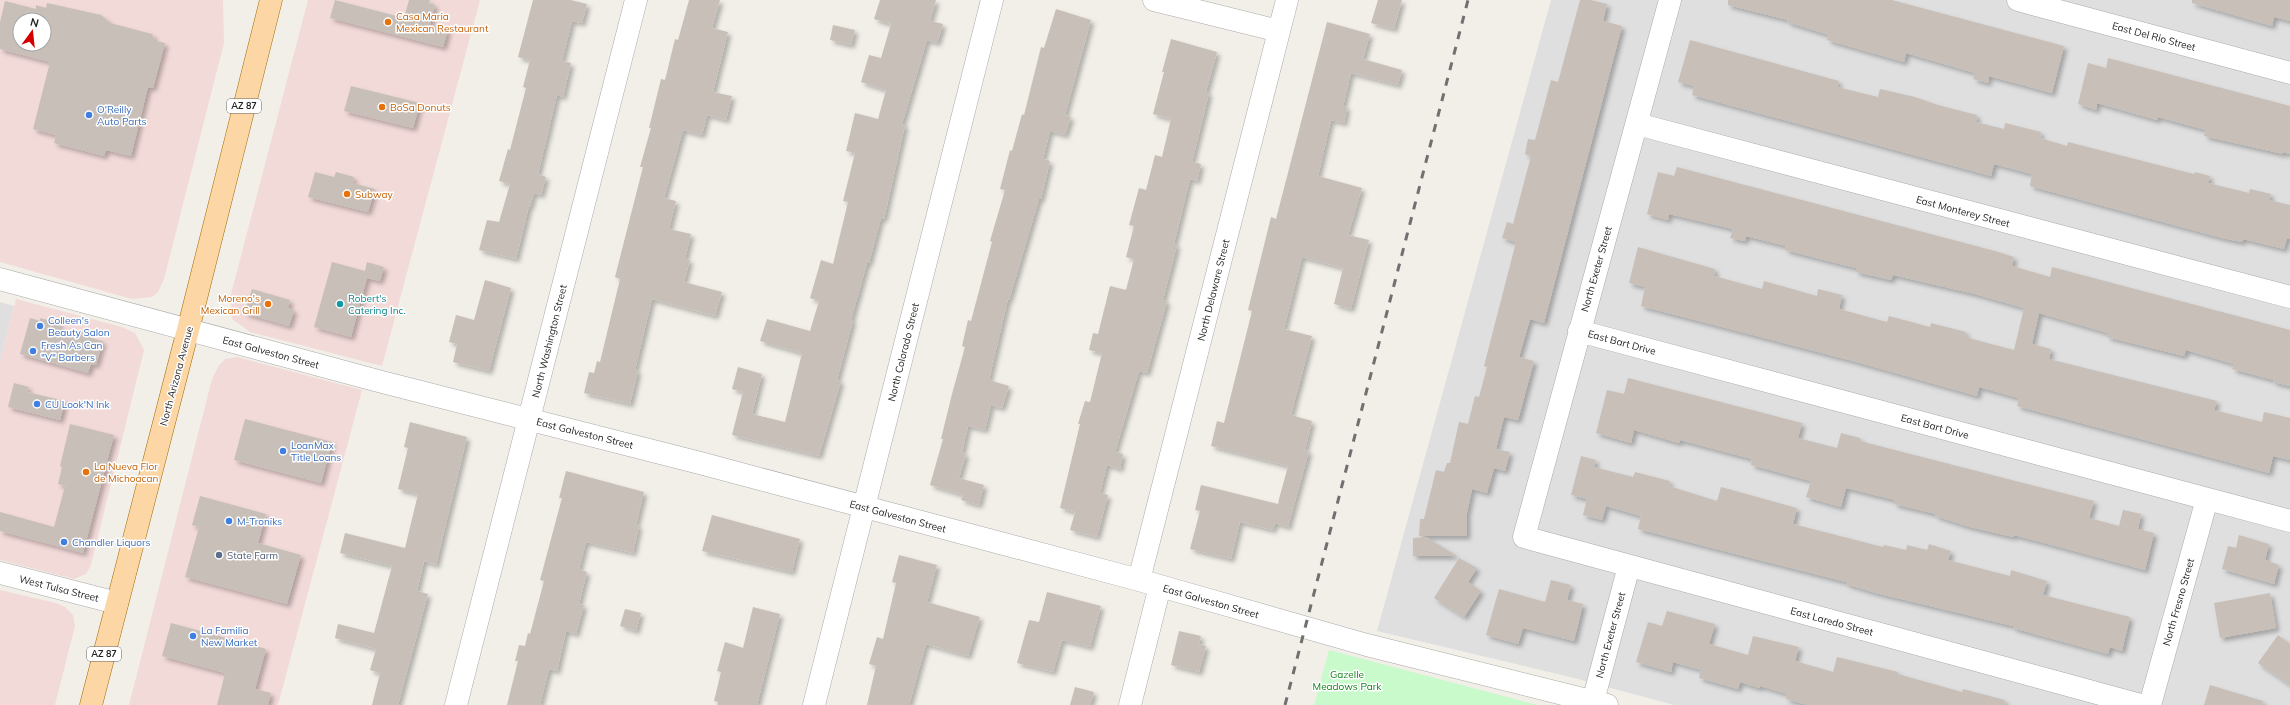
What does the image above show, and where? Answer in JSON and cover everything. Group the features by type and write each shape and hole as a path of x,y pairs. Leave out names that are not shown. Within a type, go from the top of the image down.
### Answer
{"main road":[{"name":"North Arizona Avenue","path":"91,705 188,330 271,0"}],"street":[{"name":"North Washington Street","path":"456,705 636,0"},
{"name":"North Colorado Street","path":"814,705 992,0"},
{"path":"1154,0 1279,31"},
{"name":"North Delaware Street","path":"1139,580 1287,0"},
{"name":"North Exeter Street","path":"1524,537 1579,330 1670,0"},
{"name":"East Del Rio Street","path":"2018,0 2290,73"},
{"name":"East Monterey Street","path":"1637,124 2290,297"},
{"name":"East Galveston Street","path":"0,279 188,330 1139,580 1368,645 1598,704"},
{"name":"East Bart Drive","path":"1579,330 2290,521"},
{"name":"North Fresno Street","path":"2150,705 2207,499"},
{"name":"East Laredo Street","path":"1524,537 2141,705"},
{"name":"North Exeter Street","path":"1598,704 1629,566"},
{"name":"West Tulsa Street","path":"0,573 117,603"},
{"path":"1130,705 1160,586"}],"shaded area":[{"path":"0,0 223,0 224,43 164,279 158,292 152,297 132,299 0,262"},
{"path":"308,0 480,0 382,366 250,332 232,319 231,294"},
{"path":"1551,0 2290,0 2290,705 1674,705 1574,678 1377,631"},
{"path":"16,299 122,327 135,333 144,350 91,565 86,574 74,579 0,560 0,361"},
{"path":"0,302 14,306 0,361"},
{"path":"237,357 362,390 278,705 129,705 212,379 219,365 225,359"},
{"path":"0,590 56,603 65,607 73,615 75,626 55,705 0,705"}],"green space":[{"name":"Gazelle Meadows Park","path":"1329,650 1537,705 1314,705"}],"building":[{"name":"Casa Maria Mexican Restaurant","path":"335,0 404,18 409,0 430,0 429,3 435,5 430,25 448,30 443,47 330,18"},
{"path":"533,0 571,0 587,4 582,23 572,21 562,61 571,63 563,97 557,95 538,174 546,177 541,195 534,193 530,207 529,206 516,259 479,250 487,220 499,222 510,184 499,181 508,149 510,150 526,88 523,87 530,60 518,57"},
{"path":"689,0 720,0 712,28 728,32 713,92 732,96 726,120 707,115 702,135 683,130 664,198 676,201 669,229 691,234 685,259 690,260 684,282 722,292 715,316 652,299 635,370 638,371 630,404 584,393 589,372 594,373 597,361 600,362 620,279 615,277 643,167 640,167 651,128 649,128 661,79 665,80 675,39 678,40"},
{"path":"880,0 936,0 930,21 943,24 937,43 927,40 902,124 905,125 884,219 881,218 851,320 853,320 837,380 841,381 819,456 732,435 743,392 732,389 738,367 762,374 752,414 785,422 802,353 760,341 767,319 810,331 819,301 810,298 821,260 833,264 848,202 843,201 855,153 846,151 855,113 878,119 886,90 861,82 869,55 881,58 891,24 874,19"},
{"path":"1378,0 1402,0 1394,29 1371,23"},
{"path":"1580,0 1591,0 1607,4 1603,21 1622,26 1544,323 1530,319 1519,357 1534,361 1518,420 1504,417 1496,449 1510,452 1505,471 1494,468 1487,493 1472,489 1467,513 1467,536 1419,536 1420,519 1424,519 1436,470 1444,472 1447,463 1450,463 1459,422 1468,424 1475,396 1479,397 1487,367 1484,366 1516,242 1502,238 1507,222 1513,224 1531,156 1525,154 1528,139 1535,140 1551,80 1558,82"},
{"path":"1728,0 1892,0 2064,46 2052,93 1989,76 1988,83 1973,79 1975,73 1906,53 1904,62 1827,40 1829,35 1787,22 1788,20 1728,5"},
{"path":"2192,0 2290,0 2290,21 2274,17 2272,26 2192,3"},
{"path":"5,1 36,9 36,5 46,8 47,3 101,15 110,23 152,34 155,41 165,43 153,88 148,87 131,156 106,150 104,156 54,143 56,135 33,129 50,62 0,49 0,22"},
{"path":"1056,9 1091,20 1065,115 1071,117 1065,135 1050,131 1043,159 1050,161 1041,199 1039,199 1009,300 1008,299 989,380 1009,386 1002,408 991,405 985,430 968,426 962,453 966,454 959,478 984,485 979,505 961,500 963,495 930,485 943,439 941,439 965,347 962,346 968,320 971,321 992,242 990,241 1005,190 1000,189 1010,150 1012,151 1022,114 1024,115 1041,47 1044,48"},
{"path":"1327,22 1370,34 1363,59 1402,70 1398,85 1351,73 1343,106 1347,107 1344,123 1331,120 1318,176 1362,188 1348,235 1369,240 1351,309 1334,304 1343,268 1302,257 1284,329 1312,336 1291,415 1312,421 1305,450 1309,451 1288,527 1275,523 1273,530 1240,522 1231,559 1190,549 1200,511 1195,510 1201,485 1278,504 1288,466 1211,446 1217,421 1224,423 1252,311 1248,310 1271,217 1276,219"},
{"path":"833,25 855,30 851,45 830,40"},
{"path":"1171,39 1217,52 1206,92 1209,93 1192,162 1201,164 1197,181 1190,179 1174,244 1177,245 1163,300 1167,301 1147,373 1139,371 1115,452 1123,454 1120,469 1107,465 1100,493 1108,495 1097,537 1070,530 1075,512 1060,508 1080,424 1078,424 1085,401 1090,402 1102,353 1089,350 1093,333 1098,334 1110,286 1126,290 1134,259 1126,257 1134,226 1129,225 1139,188 1146,190 1155,155 1162,157 1171,119 1153,114"},
{"path":"1690,40 1839,81 1837,87 1878,97 1880,89 1915,97 1938,105 1977,115 1976,122 2004,129 2005,123 2041,132 2040,138 2067,146 2068,142 2194,174 2195,172 2210,176 2208,183 2249,193 2250,189 2271,194 2269,200 2290,205 2290,239 2287,238 2284,249 2243,239 2242,242 2222,238 2030,186 2032,174 1994,164 1991,176 1692,95 1694,86 1678,82"},
{"path":"2108,58 2290,106 2290,154 2283,152 2283,154 2204,136 2206,130 2158,117 2157,120 2097,103 2096,110 2078,104 2088,63 2106,68"},
{"name":"BoSa Donuts","path":"351,86 420,103 413,128 344,111"},
{"path":"1677,167 1995,251 2014,257 2012,266 2050,277 2052,267 2290,330 2290,386 2273,382 2274,380 2232,369 2234,364 2186,350 2184,356 2107,337 2108,333 2039,313 2032,344 2051,349 2049,359 2217,401 2214,410 2262,422 2264,412 2290,418 2290,460 2273,456 2269,473 2017,406 2019,398 1979,387 1977,396 1853,361 1641,306 1645,287 1629,283 1638,247 1715,269 1714,276 1762,289 1764,281 1817,296 1818,289 1842,295 1839,309 1887,322 1889,316 1930,327 1931,323 1966,332 1965,337 2014,350 2024,308 1975,294 1893,275 1891,280 1856,272 1856,268 1785,250 1786,246 1746,236 1745,241 1730,238 1733,229 1669,214 1668,220 1647,214 1658,172 1674,176"},
{"name":"Subway","path":"315,172 334,177 336,172 354,177 353,183 375,189 368,212 308,197"},
{"name":"Robert's Catering Inc.","path":"332,262 365,271 367,262 384,267 380,281 367,278 351,337 314,327"},
{"path":"485,280 511,288 489,371 453,362 457,344 449,342 456,315 474,320"},
{"name":"Moreno's Mexican Grill","path":"252,289 290,300 288,308 294,310 289,326 244,313"},
{"path":"30,318 40,321 40,318 60,323 59,328 87,333 87,337 103,341 96,365 91,364 88,373 20,354"},
{"path":"1628,378 1802,423 1798,438 1837,448 1841,433 1860,438 1860,441 2094,501 2089,518 2119,526 2123,510 2141,514 2138,529 2154,533 2145,570 2014,535 2013,537 1970,527 1935,516 1936,514 1894,504 1895,500 1846,488 1841,507 1806,497 1811,481 1751,465 1752,459 1680,440 1679,443 1634,430 1631,443 1596,433 1607,390 1624,394"},
{"name":"CU Look'N Ink","path":"14,383 29,387 27,392 65,401 60,420 8,407"},
{"name":"LoanMax Title Loans","path":"245,419 332,442 321,483 234,460"},
{"path":"410,422 467,437 436,565 424,561 417,591 428,594 398,705 372,705 380,673 370,670 376,649 335,638 338,624 374,633 392,566 340,553 345,533 405,548 418,494 398,489 408,448 404,447"},
{"name":"La Nueva Flor de Michoacan","path":"70,424 114,435 83,553 0,531 0,512 54,527 65,486 58,484 62,467 60,466"},
{"path":"1581,456 1596,460 1594,467 1633,477 1635,472 1670,481 1669,486 1717,501 1721,487 1797,508 1793,524 1883,547 1884,545 1906,550 1907,545 1927,550 1929,544 1951,551 1948,560 2010,576 2011,570 2047,581 2043,595 2130,617 2122,651 2110,647 2108,654 2013,628 2013,626 1876,593 1846,584 1846,582 1638,529 1641,516 1606,506 1602,520 1583,515 1587,499 1571,495"},
{"path":"566,471 644,492 636,525 639,526 633,553 586,542 579,569 587,572 579,604 584,605 576,634 566,631 557,671 549,669 540,705 507,705 518,661 515,661 519,645 525,646 528,633 530,634 544,581 540,580 562,498 559,498"},
{"path":"200,496 266,514 258,543 301,555 287,604 185,577 199,527 192,525"},
{"path":"712,515 800,539 792,572 702,551"},
{"path":"2239,535 2269,544 2265,560 2279,565 2274,584 2222,569 2228,546 2236,548"},
{"path":"1426,537 1457,556 1413,556 1413,538"},
{"path":"899,555 937,565 927,602 980,617 968,656 926,644 909,705 867,705 876,666 869,664 877,637 883,639 896,583 892,582"},
{"path":"1459,558 1477,568 1468,582 1481,591 1464,617 1434,598"},
{"path":"1551,580 1571,585 1567,600 1583,604 1574,641 1523,628 1518,644 1486,635 1499,589 1545,602"},
{"path":"1047,592 1101,606 1090,647 1062,640 1053,672 1017,663 1029,620 1039,622"},
{"path":"2270,593 2276,628 2220,638 2214,603"},
{"path":"753,607 780,614 757,705 718,705 718,702 714,701 721,672 717,671 725,642 743,648"},
{"path":"625,609 641,613 636,631 620,626"},
{"path":"1667,611 1715,624 1709,644 1748,655 1753,636 1799,647 1795,661 1833,672 1837,657 1898,672 1898,674 1962,692 1963,689 2005,700 2004,705 1808,705 1786,699 1787,694 1760,686 1759,688 1740,682 1738,689 1699,678 1701,670 1673,662 1671,672 1636,662 1648,622 1662,626"},
{"name":"La Familia New Market","path":"171,623 266,649 255,689 271,693 268,705 217,705 225,673 162,656"},
{"path":"1179,631 1201,636 1199,644 1206,646 1199,672 1171,665"},
{"path":"2278,635 2290,644 2290,685 2258,663"},
{"path":"2210,685 2263,701 2262,705 2204,705"},
{"path":"1075,687 1094,692 1090,705 1070,705"}],"railway":[{"path":"1285,705 1468,0"}],"place":[{"name":"Casa Maria Mexican Restaurant","path":"388,22"},
{"name":"BoSa Donuts","path":"382,107"},
{"name":"O'Reilly Auto Parts","path":"89,115"},
{"name":"Subway","path":"347,194"},
{"name":"Moreno's Mexican Grill","path":"268,304"},
{"name":"Robert's Catering Inc.","path":"340,304"},
{"name":"Colleen's Beauty Salon","path":"40,326"},
{"name":"Fresh As Can \"V\" Barbers","path":"33,351"},
{"name":"CU Look'N Ink","path":"37,404"},
{"name":"LoanMax Title Loans","path":"283,451"},
{"name":"La Nueva Flor de Michoacan","path":"86,472"},
{"name":"M-Troniks","path":"229,521"},
{"name":"Chandler Liquors","path":"64,542"},
{"name":"State Farm","path":"219,555"},
{"name":"La Familia New Market","path":"193,636"}]}
